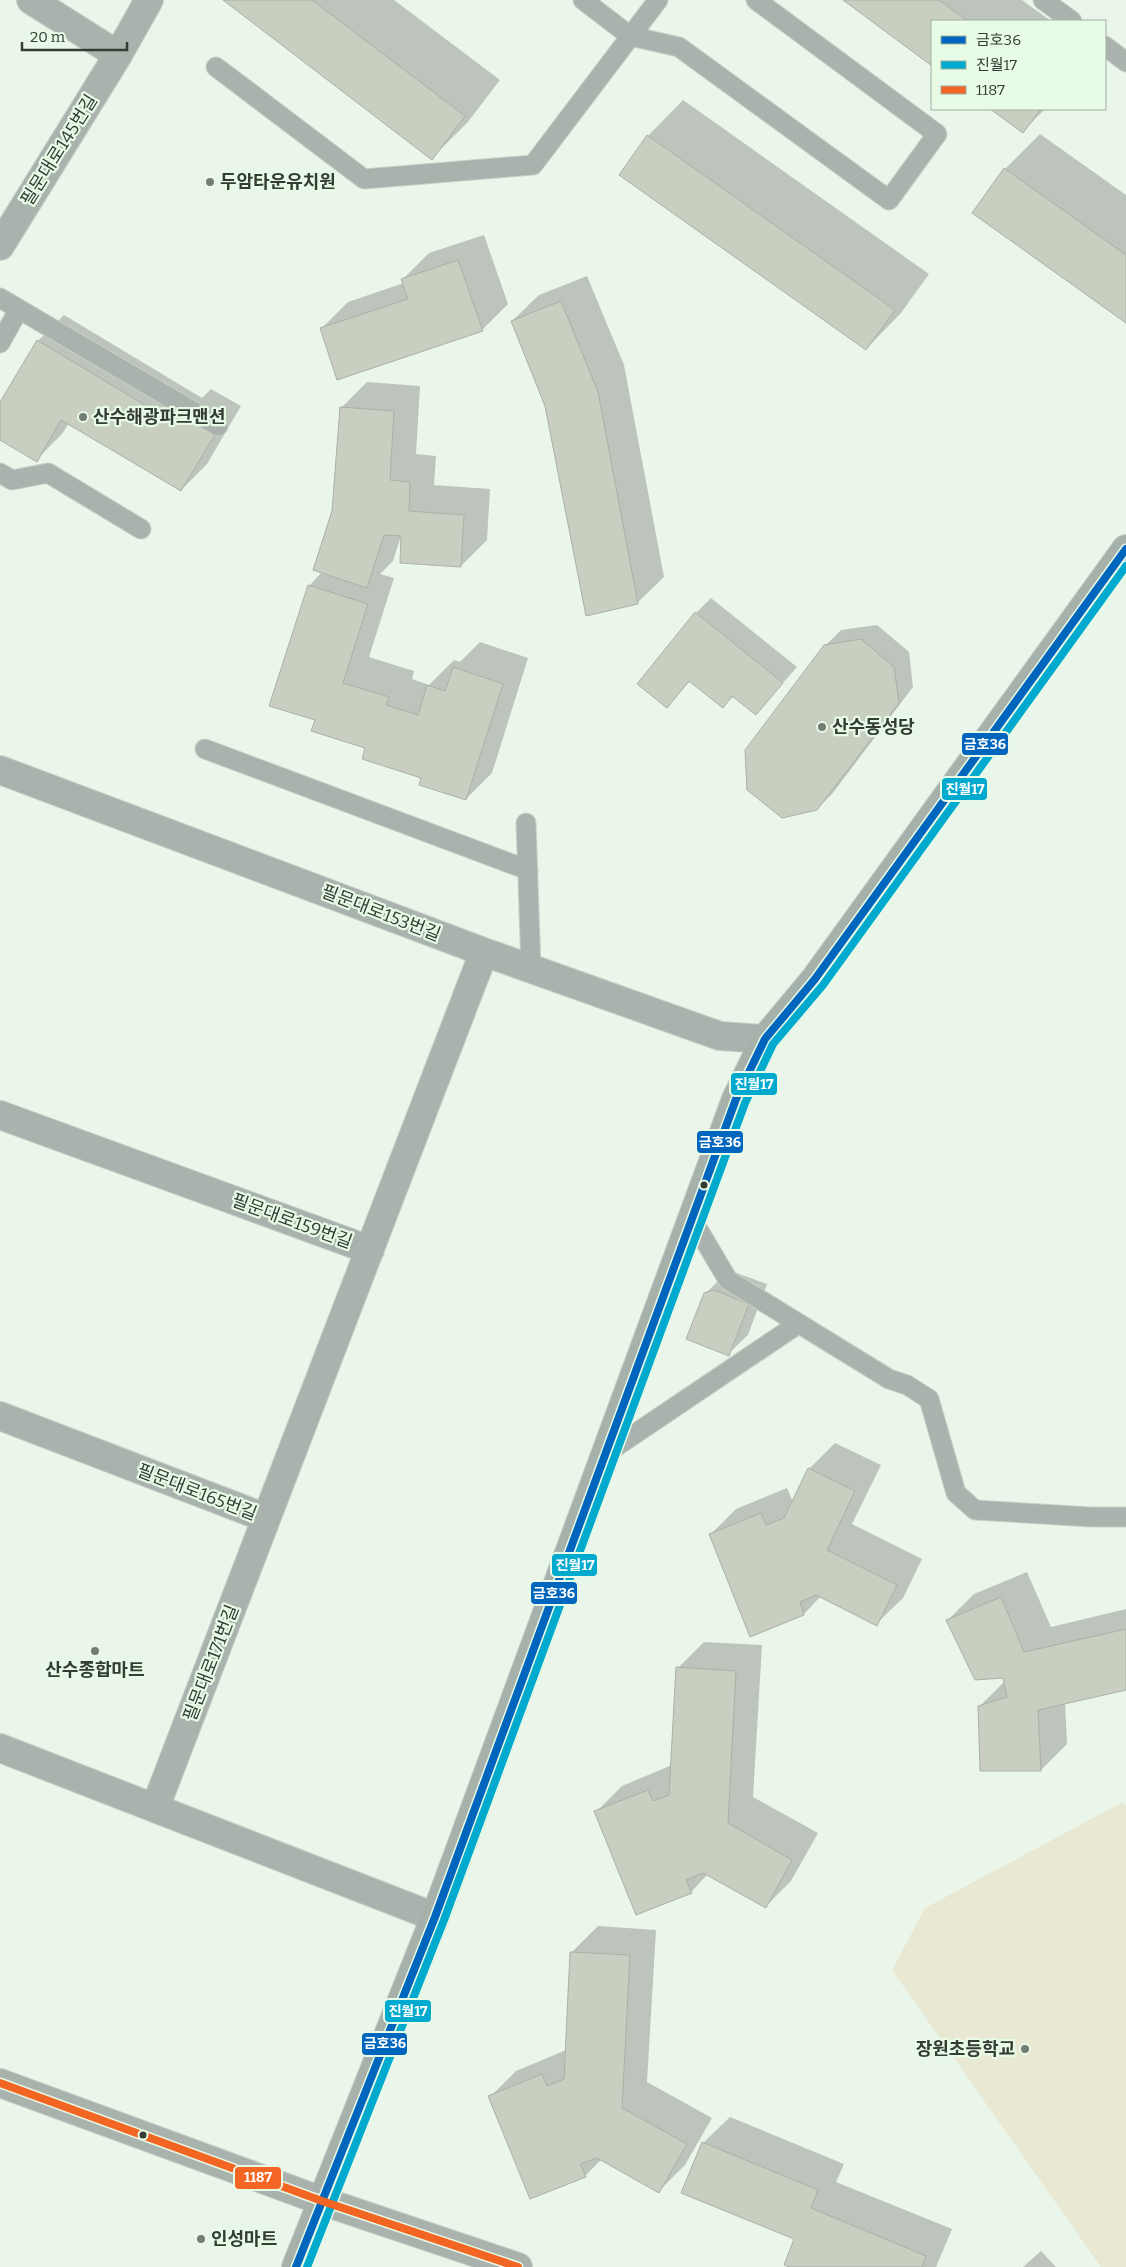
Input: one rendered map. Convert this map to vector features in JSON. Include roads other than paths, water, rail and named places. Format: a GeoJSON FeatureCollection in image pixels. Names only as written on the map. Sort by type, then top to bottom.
{"type":"FeatureCollection","features":[{"type":"Feature","properties":{"kind":"main road"},"geometry":{"type":"LineString","coordinates":[[296,2267],[435,1917],[736,1099],[766,1039],[820,972],[1126,549]]}},
{"type":"Feature","properties":{"kind":"street"},"geometry":{"type":"LineString","coordinates":[[31,0],[118,55]]}},
{"type":"Feature","properties":{"kind":"street","name":"필문대로145번길"},"geometry":{"type":"LineString","coordinates":[[0,246],[118,55],[149,0]]}},
{"type":"Feature","properties":{"kind":"street","name":"필문대로153번길"},"geometry":{"type":"LineString","coordinates":[[0,770],[484,952],[720,1036],[766,1039]]}},
{"type":"Feature","properties":{"kind":"street","name":"필문대로159번길"},"geometry":{"type":"LineString","coordinates":[[0,1115],[370,1250],[484,952]]}},
{"type":"Feature","properties":{"kind":"street","name":"필문대로165번길"},"geometry":{"type":"LineString","coordinates":[[0,1416],[266,1518],[370,1250]]}},
{"type":"Feature","properties":{"kind":"street","name":"필문대로171번길"},"geometry":{"type":"LineString","coordinates":[[155,1808],[266,1518]]}},
{"type":"Feature","properties":{"kind":"street"},"geometry":{"type":"LineString","coordinates":[[0,1748],[435,1917]]}},
{"type":"Feature","properties":{"kind":"street"},"geometry":{"type":"LineString","coordinates":[[0,2083],[322,2201],[511,2266]]}},
{"type":"Feature","properties":{"kind":"lane"},"geometry":{"type":"LineString","coordinates":[[582,0],[630,36],[679,47],[889,200],[938,134],[756,0]]}},
{"type":"Feature","properties":{"kind":"lane"},"geometry":{"type":"LineString","coordinates":[[216,67],[364,179],[533,165],[658,0]]}},
{"type":"Feature","properties":{"kind":"lane"},"geometry":{"type":"LineString","coordinates":[[1044,0],[1071,20]]}},
{"type":"Feature","properties":{"kind":"lane"},"geometry":{"type":"LineString","coordinates":[[1106,47],[1126,62]]}},
{"type":"Feature","properties":{"kind":"lane"},"geometry":{"type":"LineString","coordinates":[[0,298],[218,426]]}},
{"type":"Feature","properties":{"kind":"lane"},"geometry":{"type":"LineString","coordinates":[[0,344],[19,309]]}},
{"type":"Feature","properties":{"kind":"lane"},"geometry":{"type":"LineString","coordinates":[[0,473],[12,480],[48,473],[140,529]]}},
{"type":"Feature","properties":{"kind":"lane"},"geometry":{"type":"LineString","coordinates":[[205,749],[528,870]]}},
{"type":"Feature","properties":{"kind":"lane"},"geometry":{"type":"LineString","coordinates":[[526,823],[531,969]]}},
{"type":"Feature","properties":{"kind":"lane"},"geometry":{"type":"LineString","coordinates":[[692,1219],[728,1280],[889,1379],[907,1385],[929,1398],[956,1493],[975,1510],[1091,1517],[1126,1517]]}},
{"type":"Feature","properties":{"kind":"lane"},"geometry":{"type":"LineString","coordinates":[[605,1454],[798,1324]]}},
{"type":"Feature","properties":{"kind":"place","name":"두암타운유치원"},"geometry":{"type":"Point","coordinates":[210,182]}},
{"type":"Feature","properties":{"kind":"place","name":"산수해광파크맨션"},"geometry":{"type":"Point","coordinates":[83,417]}},
{"type":"Feature","properties":{"kind":"place","name":"산수동성당"},"geometry":{"type":"Point","coordinates":[822,727]}},
{"type":"Feature","properties":{"kind":"place","name":"산수종합마트"},"geometry":{"type":"Point","coordinates":[95,1651]}},
{"type":"Feature","properties":{"kind":"place","name":"장원초등학교"},"geometry":{"type":"Point","coordinates":[1025,2049]}},
{"type":"Feature","properties":{"kind":"place","name":"인성마트"},"geometry":{"type":"Point","coordinates":[201,2239]}}]}
